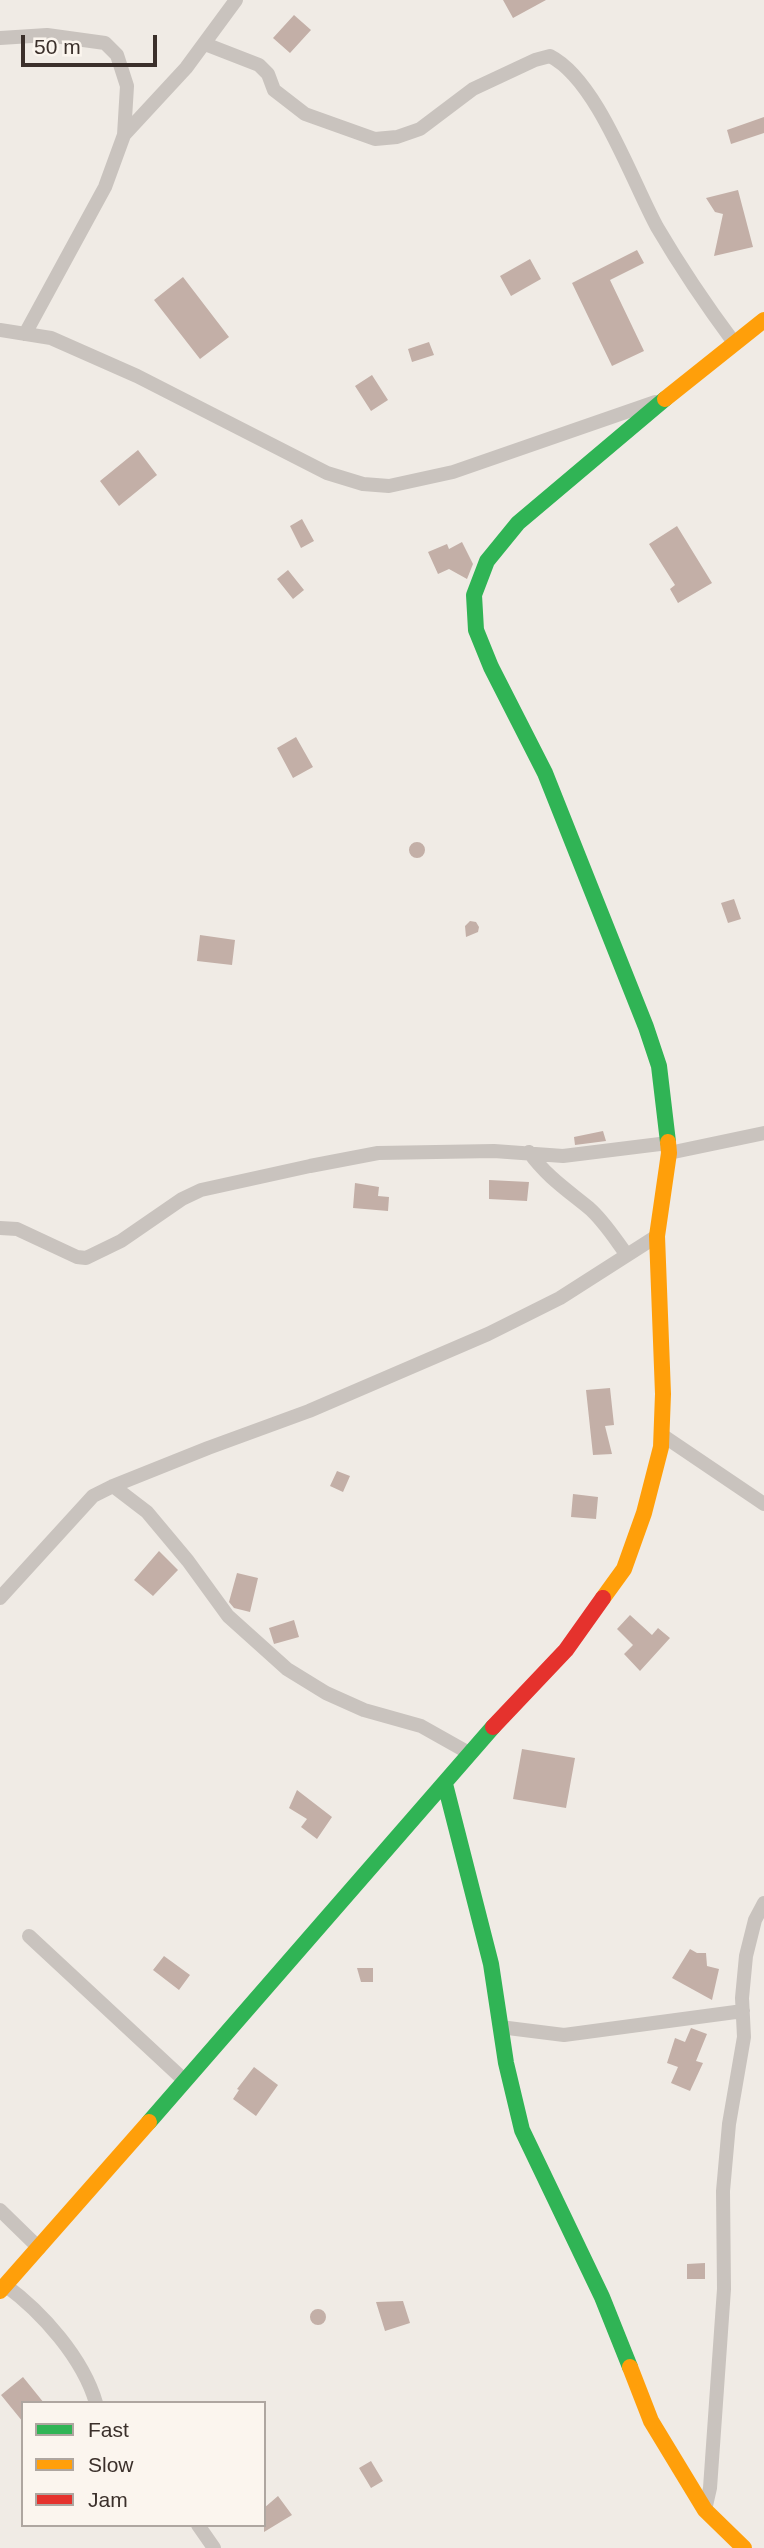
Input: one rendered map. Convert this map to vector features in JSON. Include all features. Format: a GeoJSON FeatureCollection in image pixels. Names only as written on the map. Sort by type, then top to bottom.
{"type":"FeatureCollection","features":[{"type":"Feature","properties":{"kind":"street"},"geometry":{"type":"LineString","coordinates":[[124,135],[186,68],[236,0]]}},
{"type":"Feature","properties":{"kind":"street"},"geometry":{"type":"LineString","coordinates":[[0,38],[47,34],[105,43],[117,55],[127,86],[124,135],[105,187],[25,334]]}},
{"type":"Feature","properties":{"kind":"street"},"geometry":{"type":"LineString","coordinates":[[205,44],[260,65],[268,74],[274,90],[305,114],[375,139],[397,137],[421,129],[473,89],[535,60],[550,56],[563,63],[584,86],[690,283],[735,344]]}},
{"type":"Feature","properties":{"kind":"street"},"geometry":{"type":"LineString","coordinates":[[95,2401],[92,2388],[55,2331],[26,2301],[3,2288],[445,1784],[469,1753],[566,1650],[624,1569],[644,1513],[662,1435],[657,1236],[669,1148],[659,1066],[545,773],[491,667],[476,630],[474,595],[487,561],[518,523],[666,398],[764,320]]}},
{"type":"Feature","properties":{"kind":"street"},"geometry":{"type":"LineString","coordinates":[[0,330],[51,338],[137,376],[327,473],[363,484],[389,486],[453,472],[666,398]]}},
{"type":"Feature","properties":{"kind":"street"},"geometry":{"type":"LineString","coordinates":[[0,1228],[17,1229],[77,1257],[86,1258],[121,1241],[201,1189],[378,1153],[529,1152],[564,1156],[669,1148],[764,1133]]}},
{"type":"Feature","properties":{"kind":"street"},"geometry":{"type":"LineString","coordinates":[[529,1152],[552,1180],[602,1221],[627,1255]]}},
{"type":"Feature","properties":{"kind":"street"},"geometry":{"type":"LineString","coordinates":[[0,1598],[93,1496],[309,1411],[488,1334],[560,1298],[657,1236]]}},
{"type":"Feature","properties":{"kind":"street"},"geometry":{"type":"LineString","coordinates":[[662,1435],[764,1504]]}},
{"type":"Feature","properties":{"kind":"street"},"geometry":{"type":"LineString","coordinates":[[113,1486],[147,1512],[188,1561],[228,1616],[287,1669],[326,1693],[364,1710],[421,1726],[469,1753]]}},
{"type":"Feature","properties":{"kind":"street"},"geometry":{"type":"LineString","coordinates":[[445,1784],[491,1964],[506,2063],[522,2130],[602,2297],[650,2421],[705,2510],[744,2548]]}},
{"type":"Feature","properties":{"kind":"street"},"geometry":{"type":"LineString","coordinates":[[705,2510],[710,2488],[724,2289],[723,2191],[729,2124],[744,2037],[746,1956],[755,1920],[764,1903]]}},
{"type":"Feature","properties":{"kind":"street"},"geometry":{"type":"LineString","coordinates":[[29,1936],[184,2080]]}},
{"type":"Feature","properties":{"kind":"street"},"geometry":{"type":"LineString","coordinates":[[500,2027],[564,2035],[610,2031],[674,2019],[743,2011]]}},
{"type":"Feature","properties":{"kind":"street"},"geometry":{"type":"LineString","coordinates":[[0,2210],[39,2248]]}},
{"type":"Feature","properties":{"kind":"street"},"geometry":{"type":"LineString","coordinates":[[199,2527],[214,2548]]}},
{"type":"Feature","properties":{"kind":"building"},"geometry":{"type":"Polygon","coordinates":[[[503,0],[546,0],[513,18],[503,0]]]}},
{"type":"Feature","properties":{"kind":"building"},"geometry":{"type":"Polygon","coordinates":[[[294,15],[311,30],[290,53],[273,38],[294,15]]]}},
{"type":"Feature","properties":{"kind":"building"},"geometry":{"type":"Polygon","coordinates":[[[764,117],[764,133],[731,144],[727,130],[764,117]]]}},
{"type":"Feature","properties":{"kind":"building"},"geometry":{"type":"Polygon","coordinates":[[[738,190],[753,247],[714,256],[723,214],[715,212],[706,198],[738,190]]]}},
{"type":"Feature","properties":{"kind":"building"},"geometry":{"type":"Polygon","coordinates":[[[637,250],[644,263],[610,280],[644,351],[612,366],[572,283],[637,250]]]}},
{"type":"Feature","properties":{"kind":"building"},"geometry":{"type":"Polygon","coordinates":[[[530,259],[541,279],[511,296],[500,276],[530,259]]]}},
{"type":"Feature","properties":{"kind":"building"},"geometry":{"type":"Polygon","coordinates":[[[183,277],[229,337],[200,359],[154,300],[183,277]]]}},
{"type":"Feature","properties":{"kind":"building"},"geometry":{"type":"Polygon","coordinates":[[[429,342],[434,355],[412,362],[408,349],[429,342]]]}},
{"type":"Feature","properties":{"kind":"building"},"geometry":{"type":"Polygon","coordinates":[[[372,375],[388,400],[371,411],[355,386],[372,375]]]}},
{"type":"Feature","properties":{"kind":"building"},"geometry":{"type":"Polygon","coordinates":[[[138,450],[157,475],[119,506],[100,481],[138,450]]]}},
{"type":"Feature","properties":{"kind":"building"},"geometry":{"type":"Polygon","coordinates":[[[302,519],[314,541],[301,548],[290,526],[302,519]]]}},
{"type":"Feature","properties":{"kind":"building"},"geometry":{"type":"Polygon","coordinates":[[[677,526],[712,583],[678,603],[670,589],[675,585],[649,544],[677,526]]]}},
{"type":"Feature","properties":{"kind":"building"},"geometry":{"type":"Polygon","coordinates":[[[462,542],[473,564],[467,579],[449,569],[438,574],[428,552],[447,544],[449,549],[462,542]]]}},
{"type":"Feature","properties":{"kind":"building"},"geometry":{"type":"Polygon","coordinates":[[[288,570],[304,590],[293,599],[277,579],[288,570]]]}},
{"type":"Feature","properties":{"kind":"building"},"geometry":{"type":"Polygon","coordinates":[[[296,737],[313,767],[293,778],[277,748],[296,737]]]}},
{"type":"Feature","properties":{"kind":"building"},"geometry":{"type":"Polygon","coordinates":[[[417,842],[423,844],[423,856],[417,858],[411,856],[409,850],[411,844],[417,842]]]}},
{"type":"Feature","properties":{"kind":"building"},"geometry":{"type":"Polygon","coordinates":[[[734,899],[741,919],[728,923],[721,903],[734,899]]]}},
{"type":"Feature","properties":{"kind":"building"},"geometry":{"type":"Polygon","coordinates":[[[470,921],[476,922],[478,932],[466,937],[465,926],[470,921]]]}},
{"type":"Feature","properties":{"kind":"building"},"geometry":{"type":"Polygon","coordinates":[[[200,935],[235,940],[232,965],[197,961],[200,935]]]}},
{"type":"Feature","properties":{"kind":"building"},"geometry":{"type":"Polygon","coordinates":[[[603,1131],[606,1141],[575,1145],[574,1137],[603,1131]]]}},
{"type":"Feature","properties":{"kind":"building"},"geometry":{"type":"Polygon","coordinates":[[[489,1180],[529,1182],[527,1201],[489,1199],[489,1180]]]}},
{"type":"Feature","properties":{"kind":"building"},"geometry":{"type":"Polygon","coordinates":[[[355,1183],[379,1187],[378,1196],[389,1197],[388,1211],[353,1208],[355,1183]]]}},
{"type":"Feature","properties":{"kind":"building"},"geometry":{"type":"Polygon","coordinates":[[[610,1388],[614,1425],[605,1426],[612,1454],[593,1455],[586,1390],[610,1388]]]}},
{"type":"Feature","properties":{"kind":"building"},"geometry":{"type":"Polygon","coordinates":[[[337,1471],[350,1476],[343,1492],[330,1486],[337,1471]]]}},
{"type":"Feature","properties":{"kind":"building"},"geometry":{"type":"Polygon","coordinates":[[[573,1494],[598,1497],[596,1519],[571,1517],[573,1494]]]}},
{"type":"Feature","properties":{"kind":"building"},"geometry":{"type":"Polygon","coordinates":[[[159,1551],[178,1570],[153,1596],[134,1580],[159,1551]]]}},
{"type":"Feature","properties":{"kind":"building"},"geometry":{"type":"Polygon","coordinates":[[[237,1573],[258,1578],[250,1612],[234,1608],[229,1602],[237,1573]]]}},
{"type":"Feature","properties":{"kind":"building"},"geometry":{"type":"Polygon","coordinates":[[[630,1615],[652,1635],[658,1628],[670,1638],[640,1671],[624,1654],[633,1645],[617,1629],[630,1615]]]}},
{"type":"Feature","properties":{"kind":"building"},"geometry":{"type":"Polygon","coordinates":[[[294,1620],[299,1637],[274,1644],[269,1628],[294,1620]]]}},
{"type":"Feature","properties":{"kind":"building"},"geometry":{"type":"Polygon","coordinates":[[[522,1749],[575,1758],[566,1808],[513,1799],[522,1749]]]}},
{"type":"Feature","properties":{"kind":"building"},"geometry":{"type":"Polygon","coordinates":[[[297,1790],[332,1817],[317,1839],[301,1827],[307,1819],[289,1808],[297,1790]]]}},
{"type":"Feature","properties":{"kind":"building"},"geometry":{"type":"Polygon","coordinates":[[[690,1949],[697,1953],[706,1953],[707,1966],[719,1969],[712,2000],[672,1978],[690,1949]]]}},
{"type":"Feature","properties":{"kind":"building"},"geometry":{"type":"Polygon","coordinates":[[[164,1956],[190,1975],[179,1990],[153,1970],[164,1956]]]}},
{"type":"Feature","properties":{"kind":"building"},"geometry":{"type":"Polygon","coordinates":[[[357,1968],[373,1968],[373,1982],[361,1982],[357,1968]]]}},
{"type":"Feature","properties":{"kind":"building"},"geometry":{"type":"Polygon","coordinates":[[[691,2028],[707,2034],[696,2061],[703,2063],[690,2091],[671,2083],[678,2067],[667,2063],[675,2038],[685,2042],[691,2028]]]}},
{"type":"Feature","properties":{"kind":"building"},"geometry":{"type":"Polygon","coordinates":[[[254,2067],[278,2085],[256,2116],[233,2099],[239,2090],[237,2089],[254,2067]]]}},
{"type":"Feature","properties":{"kind":"building"},"geometry":{"type":"Polygon","coordinates":[[[705,2263],[705,2279],[687,2279],[687,2264],[705,2263]]]}},
{"type":"Feature","properties":{"kind":"building"},"geometry":{"type":"Polygon","coordinates":[[[403,2301],[410,2323],[385,2331],[376,2302],[403,2301]]]}},
{"type":"Feature","properties":{"kind":"building"},"geometry":{"type":"Polygon","coordinates":[[[315,2309],[321,2309],[326,2317],[324,2323],[315,2325],[310,2320],[310,2314],[315,2309]]]}},
{"type":"Feature","properties":{"kind":"building"},"geometry":{"type":"Polygon","coordinates":[[[23,2377],[42,2401],[21,2401],[21,2420],[1,2395],[23,2377]]]}},
{"type":"Feature","properties":{"kind":"building"},"geometry":{"type":"Polygon","coordinates":[[[371,2461],[383,2481],[371,2488],[359,2468],[371,2461]]]}},
{"type":"Feature","properties":{"kind":"building"},"geometry":{"type":"Polygon","coordinates":[[[278,2496],[292,2515],[264,2532],[266,2506],[278,2496]]]}},
{"type":"Feature","properties":{"kind":"traffic: fast"},"geometry":{"type":"LineString","coordinates":[[665,399],[518,523],[487,561],[474,595],[476,630],[491,667],[545,773],[646,1027],[659,1066],[668,1142]]}},
{"type":"Feature","properties":{"kind":"traffic: fast"},"geometry":{"type":"LineString","coordinates":[[149,2122],[493,1727]]}},
{"type":"Feature","properties":{"kind":"traffic: fast"},"geometry":{"type":"LineString","coordinates":[[445,1784],[491,1964],[506,2063],[522,2130],[602,2297],[630,2367]]}},
{"type":"Feature","properties":{"kind":"traffic: slow"},"geometry":{"type":"LineString","coordinates":[[665,399],[764,320]]}},
{"type":"Feature","properties":{"kind":"traffic: slow"},"geometry":{"type":"LineString","coordinates":[[603,1598],[624,1569],[644,1513],[661,1447],[663,1394],[657,1236],[669,1153],[668,1142]]}},
{"type":"Feature","properties":{"kind":"traffic: slow"},"geometry":{"type":"LineString","coordinates":[[0,2291],[149,2122]]}},
{"type":"Feature","properties":{"kind":"traffic: slow"},"geometry":{"type":"LineString","coordinates":[[630,2367],[651,2421],[705,2510],[744,2548]]}},
{"type":"Feature","properties":{"kind":"traffic: jam"},"geometry":{"type":"LineString","coordinates":[[493,1727],[566,1650],[603,1598]]}}]}
